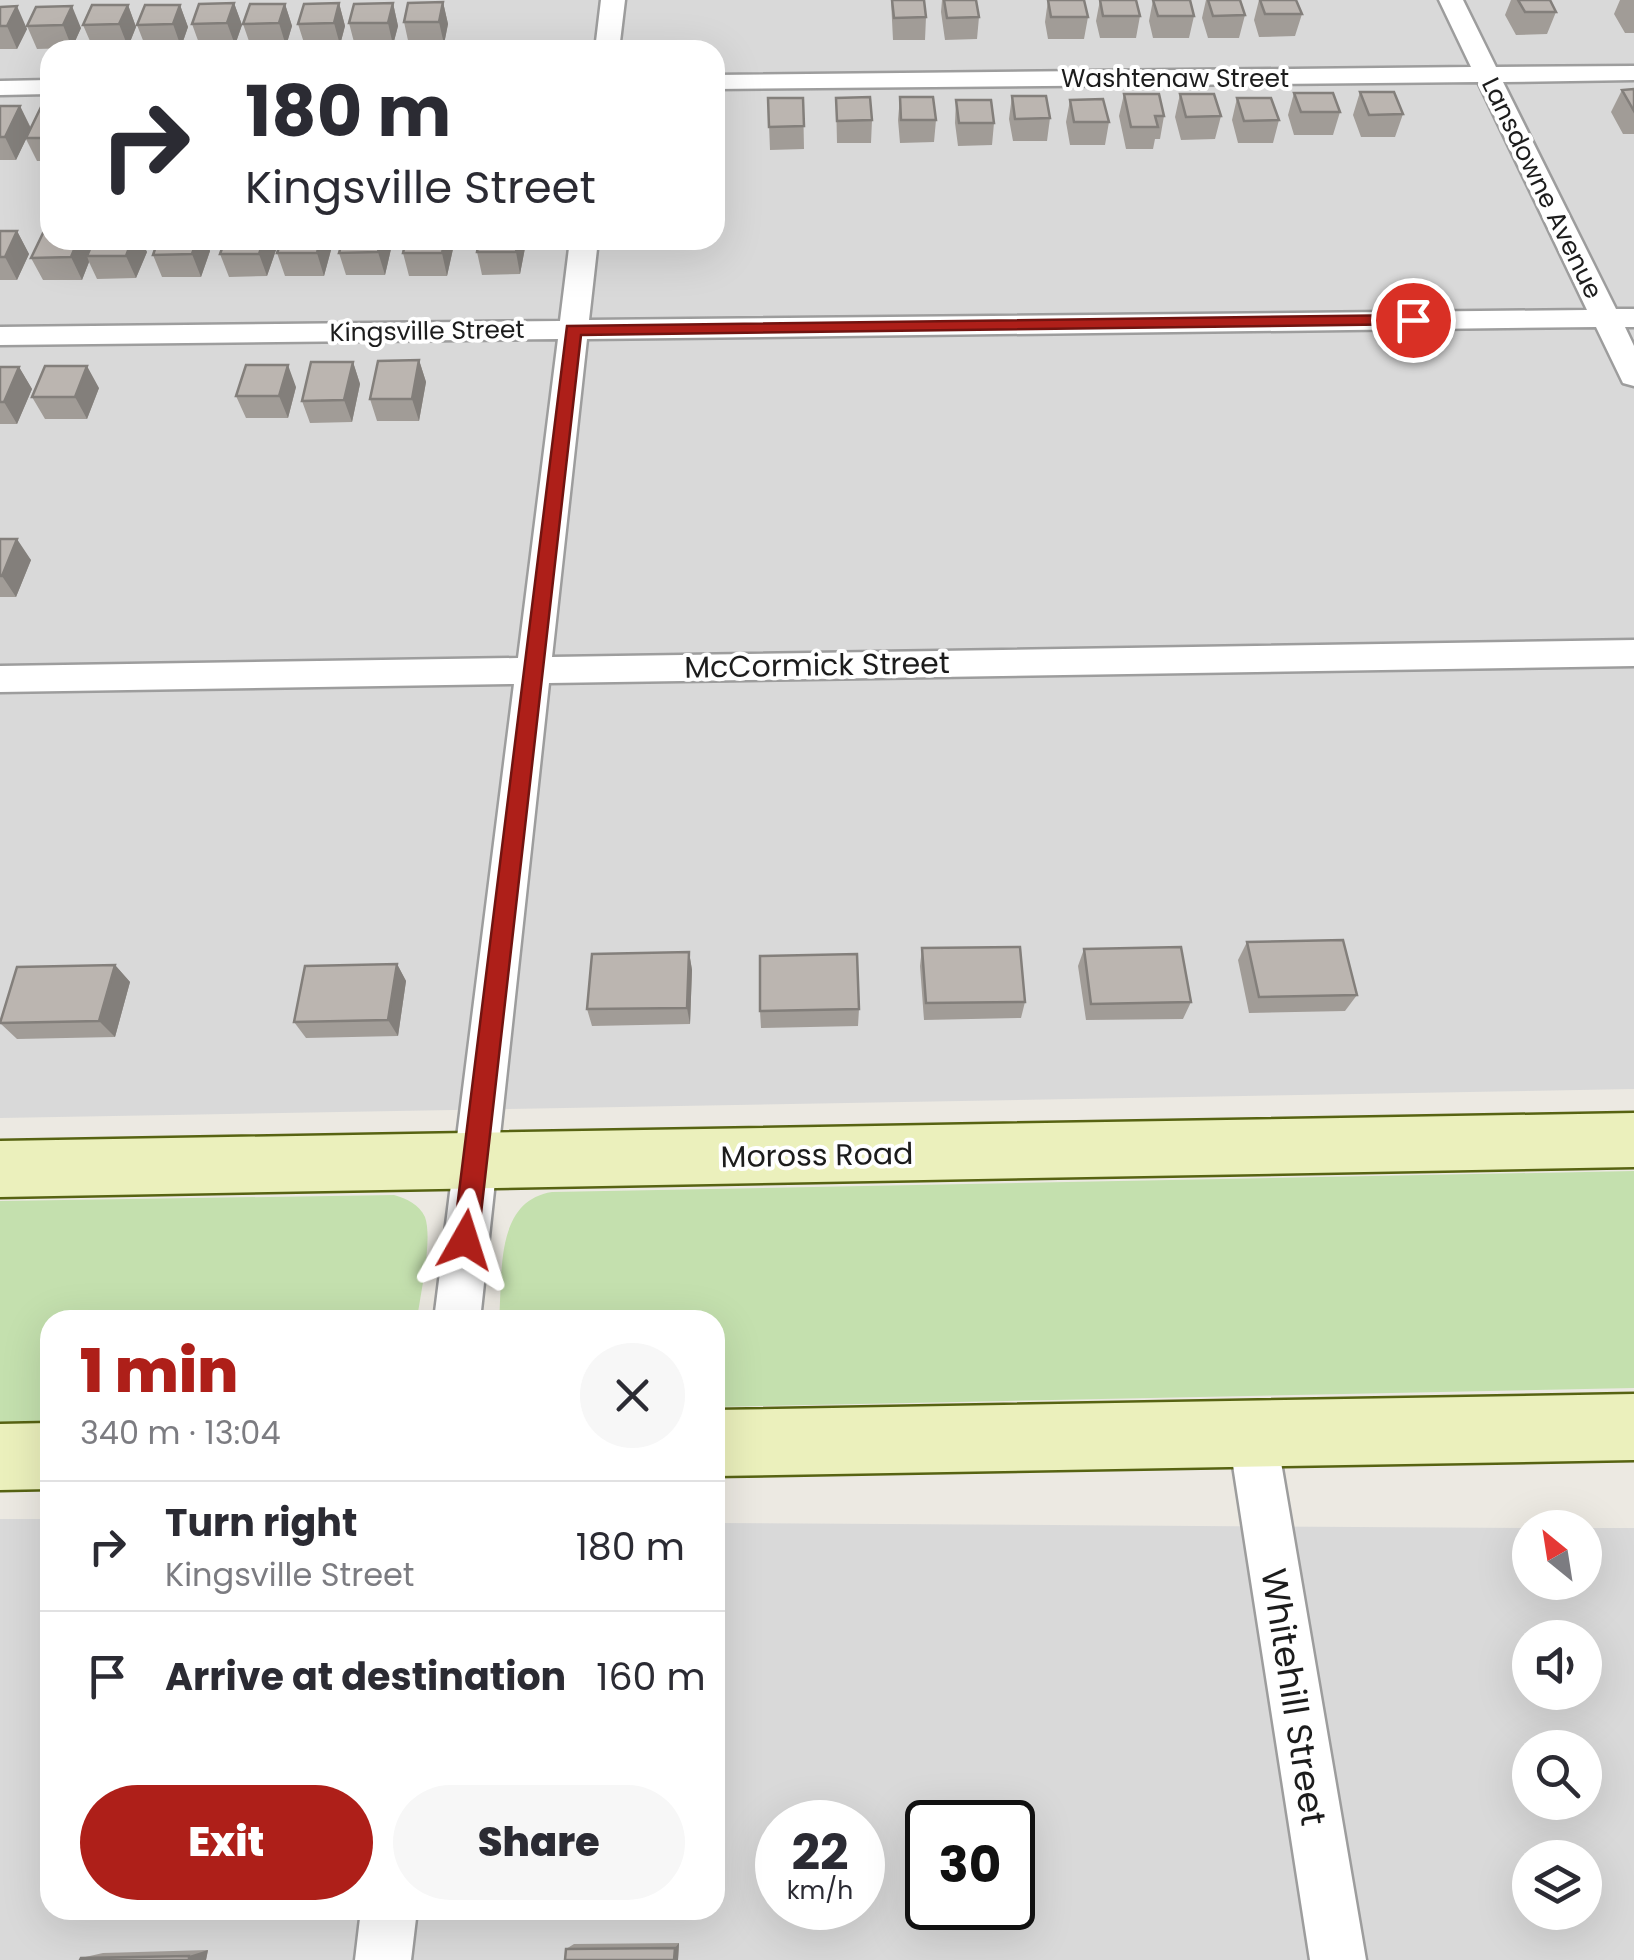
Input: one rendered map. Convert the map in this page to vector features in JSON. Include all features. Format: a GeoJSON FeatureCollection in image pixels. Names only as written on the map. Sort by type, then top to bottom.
{"type":"FeatureCollection","features":[{"type":"Feature","properties":{"kind":"main road","name":"Moross Road"},"geometry":{"type":"LineString","coordinates":[[0,1169],[1634,1140]]}},
{"type":"Feature","properties":{"kind":"main road"},"geometry":{"type":"LineString","coordinates":[[725,1443],[1634,1427]]}},
{"type":"Feature","properties":{"kind":"main road"},"geometry":{"type":"LineString","coordinates":[[0,1457],[40,1456]]}},
{"type":"Feature","properties":{"kind":"street"},"geometry":{"type":"LineString","coordinates":[[609,40],[613,0]]}},
{"type":"Feature","properties":{"kind":"street","name":"Lansdowne Avenue"},"geometry":{"type":"LineString","coordinates":[[1450,0],[1487,76],[1620,318],[1634,376]]}},
{"type":"Feature","properties":{"kind":"street","name":"Washtenaw Street"},"geometry":{"type":"LineString","coordinates":[[725,82],[1634,74]]}},
{"type":"Feature","properties":{"kind":"street"},"geometry":{"type":"LineString","coordinates":[[0,88],[40,88]]}},
{"type":"Feature","properties":{"kind":"street"},"geometry":{"type":"LineString","coordinates":[[458,1310],[583,250]]}},
{"type":"Feature","properties":{"kind":"street","name":"Kingsville Street"},"geometry":{"type":"LineString","coordinates":[[0,336],[1620,318]]}},
{"type":"Feature","properties":{"kind":"street","name":"McCormick Street"},"geometry":{"type":"LineString","coordinates":[[0,679],[1634,654]]}},
{"type":"Feature","properties":{"kind":"street","name":"Whitehill Street"},"geometry":{"type":"LineString","coordinates":[[1252,1434],[1338,1960]]}},
{"type":"Feature","properties":{"kind":"street"},"geometry":{"type":"LineString","coordinates":[[383,1960],[387,1920]]}},
{"type":"Feature","properties":{"kind":"shaded area"},"geometry":{"type":"Polygon","coordinates":[[[0,0],[1634,0],[1634,1089],[0,1118],[0,0]]]}},
{"type":"Feature","properties":{"kind":"shaded area"},"geometry":{"type":"Polygon","coordinates":[[[0,1519],[40,1519],[40,1920],[725,1920],[725,1523],[1512,1528],[1512,1600],[1602,1600],[1602,1528],[1634,1528],[1634,1960],[0,1960],[0,1519]]]}},
{"type":"Feature","properties":{"kind":"green space"},"geometry":{"type":"Polygon","coordinates":[[[1634,1171],[1634,1388],[725,1407],[725,1310],[500,1310],[502,1262],[511,1225],[520,1209],[533,1198],[552,1192],[1634,1171]]]}},
{"type":"Feature","properties":{"kind":"green space"},"geometry":{"type":"Polygon","coordinates":[[[394,1195],[408,1200],[425,1217],[427,1253],[418,1310],[40,1310],[40,1421],[0,1422],[0,1201],[394,1195]]]}},
{"type":"Feature","properties":{"kind":"building"},"geometry":{"type":"Polygon","coordinates":[[[892,0],[924,0],[926,17],[894,18],[892,0]]]}},
{"type":"Feature","properties":{"kind":"building"},"geometry":{"type":"Polygon","coordinates":[[[944,0],[976,0],[979,17],[947,18],[944,0]]]}},
{"type":"Feature","properties":{"kind":"building"},"geometry":{"type":"Polygon","coordinates":[[[1048,0],[1084,0],[1088,17],[1051,17],[1048,0]]]}},
{"type":"Feature","properties":{"kind":"building"},"geometry":{"type":"Polygon","coordinates":[[[1100,0],[1136,0],[1140,16],[1103,16],[1100,0]]]}},
{"type":"Feature","properties":{"kind":"building"},"geometry":{"type":"Polygon","coordinates":[[[1153,0],[1190,0],[1194,16],[1158,16],[1153,0]]]}},
{"type":"Feature","properties":{"kind":"building"},"geometry":{"type":"Polygon","coordinates":[[[1208,0],[1240,0],[1245,15],[1213,16],[1208,0]]]}},
{"type":"Feature","properties":{"kind":"building"},"geometry":{"type":"Polygon","coordinates":[[[1260,0],[1296,0],[1302,14],[1265,14],[1260,0]]]}},
{"type":"Feature","properties":{"kind":"building"},"geometry":{"type":"Polygon","coordinates":[[[1518,0],[1550,0],[1556,12],[1525,12],[1518,0]]]}},
{"type":"Feature","properties":{"kind":"building"},"geometry":{"type":"Polygon","coordinates":[[[443,2],[439,22],[404,22],[408,3],[443,2]]]}},
{"type":"Feature","properties":{"kind":"building"},"geometry":{"type":"Polygon","coordinates":[[[234,3],[227,23],[192,24],[199,4],[234,3]]]}},
{"type":"Feature","properties":{"kind":"building"},"geometry":{"type":"Polygon","coordinates":[[[339,3],[334,23],[298,24],[304,4],[339,3]]]}},
{"type":"Feature","properties":{"kind":"building"},"geometry":{"type":"Polygon","coordinates":[[[393,3],[388,23],[349,23],[354,4],[393,3]]]}},
{"type":"Feature","properties":{"kind":"building"},"geometry":{"type":"Polygon","coordinates":[[[250,4],[285,4],[279,23],[243,24],[250,4]]]}},
{"type":"Feature","properties":{"kind":"building"},"geometry":{"type":"Polygon","coordinates":[[[92,5],[128,5],[119,24],[83,25],[92,5]]]}},
{"type":"Feature","properties":{"kind":"building"},"geometry":{"type":"Polygon","coordinates":[[[145,5],[180,5],[173,24],[137,25],[145,5]]]}},
{"type":"Feature","properties":{"kind":"building"},"geometry":{"type":"Polygon","coordinates":[[[17,6],[7,26],[0,26],[0,7],[17,6]]]}},
{"type":"Feature","properties":{"kind":"building"},"geometry":{"type":"Polygon","coordinates":[[[72,6],[63,25],[27,26],[36,7],[72,6]]]}},
{"type":"Feature","properties":{"kind":"building"},"geometry":{"type":"Polygon","coordinates":[[[1634,89],[1634,111],[1622,90],[1634,89]]]}},
{"type":"Feature","properties":{"kind":"building"},"geometry":{"type":"Polygon","coordinates":[[[1360,92],[1394,92],[1403,114],[1369,115],[1360,92]]]}},
{"type":"Feature","properties":{"kind":"building"},"geometry":{"type":"Polygon","coordinates":[[[1294,93],[1333,93],[1340,112],[1301,112],[1294,93]]]}},
{"type":"Feature","properties":{"kind":"building"},"geometry":{"type":"Polygon","coordinates":[[[1124,94],[1159,94],[1164,116],[1155,116],[1158,127],[1131,127],[1124,94]]]}},
{"type":"Feature","properties":{"kind":"building"},"geometry":{"type":"Polygon","coordinates":[[[1180,94],[1214,94],[1221,116],[1186,117],[1180,94]]]}},
{"type":"Feature","properties":{"kind":"building"},"geometry":{"type":"Polygon","coordinates":[[[1012,96],[1046,96],[1050,118],[1015,119],[1012,96]]]}},
{"type":"Feature","properties":{"kind":"building"},"geometry":{"type":"Polygon","coordinates":[[[870,97],[872,120],[837,121],[836,98],[870,97]]]}},
{"type":"Feature","properties":{"kind":"building"},"geometry":{"type":"Polygon","coordinates":[[[900,97],[933,97],[936,120],[901,120],[900,97]]]}},
{"type":"Feature","properties":{"kind":"building"},"geometry":{"type":"Polygon","coordinates":[[[768,98],[803,98],[804,126],[769,127],[768,98]]]}},
{"type":"Feature","properties":{"kind":"building"},"geometry":{"type":"Polygon","coordinates":[[[1237,98],[1271,98],[1279,120],[1244,121],[1237,98]]]}},
{"type":"Feature","properties":{"kind":"building"},"geometry":{"type":"Polygon","coordinates":[[[1103,99],[1109,122],[1074,122],[1070,100],[1103,99]]]}},
{"type":"Feature","properties":{"kind":"building"},"geometry":{"type":"Polygon","coordinates":[[[956,100],[991,100],[994,123],[959,123],[956,100]]]}},
{"type":"Feature","properties":{"kind":"building"},"geometry":{"type":"Polygon","coordinates":[[[0,106],[20,106],[5,137],[0,137],[0,106]]]}},
{"type":"Feature","properties":{"kind":"building"},"geometry":{"type":"Polygon","coordinates":[[[40,109],[40,138],[26,138],[40,109]]]}},
{"type":"Feature","properties":{"kind":"building"},"geometry":{"type":"Polygon","coordinates":[[[0,231],[17,231],[5,257],[0,257],[0,231]]]}},
{"type":"Feature","properties":{"kind":"building"},"geometry":{"type":"Polygon","coordinates":[[[40,239],[40,250],[74,250],[71,257],[31,258],[40,239]]]}},
{"type":"Feature","properties":{"kind":"building"},"geometry":{"type":"Polygon","coordinates":[[[90,250],[128,250],[126,256],[87,256],[90,250]]]}},
{"type":"Feature","properties":{"kind":"building"},"geometry":{"type":"Polygon","coordinates":[[[155,250],[193,250],[192,254],[153,255],[155,250]]]}},
{"type":"Feature","properties":{"kind":"building"},"geometry":{"type":"Polygon","coordinates":[[[221,250],[260,250],[259,254],[220,254],[221,250]]]}},
{"type":"Feature","properties":{"kind":"building"},"geometry":{"type":"Polygon","coordinates":[[[278,250],[318,250],[317,253],[277,253],[278,250]]]}},
{"type":"Feature","properties":{"kind":"building"},"geometry":{"type":"Polygon","coordinates":[[[340,250],[378,250],[378,252],[339,253],[340,250]]]}},
{"type":"Feature","properties":{"kind":"building"},"geometry":{"type":"Polygon","coordinates":[[[404,250],[443,250],[442,253],[403,253],[404,250]]]}},
{"type":"Feature","properties":{"kind":"building"},"geometry":{"type":"Polygon","coordinates":[[[477,250],[516,250],[516,252],[477,250]]]}},
{"type":"Feature","properties":{"kind":"building"},"geometry":{"type":"Polygon","coordinates":[[[419,360],[412,399],[370,399],[378,361],[419,360]]]}},
{"type":"Feature","properties":{"kind":"building"},"geometry":{"type":"Polygon","coordinates":[[[311,362],[353,362],[344,400],[302,401],[311,362]]]}},
{"type":"Feature","properties":{"kind":"building"},"geometry":{"type":"Polygon","coordinates":[[[246,365],[288,365],[279,396],[236,396],[246,365]]]}},
{"type":"Feature","properties":{"kind":"building"},"geometry":{"type":"Polygon","coordinates":[[[45,366],[87,366],[75,397],[32,397],[45,366]]]}},
{"type":"Feature","properties":{"kind":"building"},"geometry":{"type":"Polygon","coordinates":[[[0,367],[19,367],[4,402],[0,402],[0,367]]]}},
{"type":"Feature","properties":{"kind":"building"},"geometry":{"type":"Polygon","coordinates":[[[0,539],[17,539],[2,576],[0,576],[0,539]]]}},
{"type":"Feature","properties":{"kind":"building"},"geometry":{"type":"Polygon","coordinates":[[[1343,940],[1357,995],[1259,997],[1247,942],[1343,940]]]}},
{"type":"Feature","properties":{"kind":"building"},"geometry":{"type":"Polygon","coordinates":[[[1020,947],[1025,1002],[926,1003],[922,948],[1020,947]]]}},
{"type":"Feature","properties":{"kind":"building"},"geometry":{"type":"Polygon","coordinates":[[[1181,947],[1191,1002],[1091,1004],[1084,949],[1181,947]]]}},
{"type":"Feature","properties":{"kind":"building"},"geometry":{"type":"Polygon","coordinates":[[[689,952],[687,1008],[587,1009],[592,954],[689,952]]]}},
{"type":"Feature","properties":{"kind":"building"},"geometry":{"type":"Polygon","coordinates":[[[857,954],[859,1009],[760,1011],[760,956],[857,954]]]}},
{"type":"Feature","properties":{"kind":"building"},"geometry":{"type":"Polygon","coordinates":[[[397,964],[388,1020],[294,1022],[305,966],[397,964]]]}},
{"type":"Feature","properties":{"kind":"building"},"geometry":{"type":"Polygon","coordinates":[[[115,965],[99,1021],[0,1023],[17,967],[115,965]]]}},
{"type":"Feature","properties":{"kind":"building"},"geometry":{"type":"Polygon","coordinates":[[[675,1948],[674,1960],[565,1960],[566,1949],[675,1948]]]}},
{"type":"Feature","properties":{"kind":"building"},"geometry":{"type":"Polygon","coordinates":[[[189,1956],[189,1960],[80,1960],[81,1958],[189,1956]]]}},
{"type":"Feature","properties":{"kind":"route"},"geometry":{"type":"LineString","coordinates":[[465,1240],[573,330],[1413,320]]}}]}
